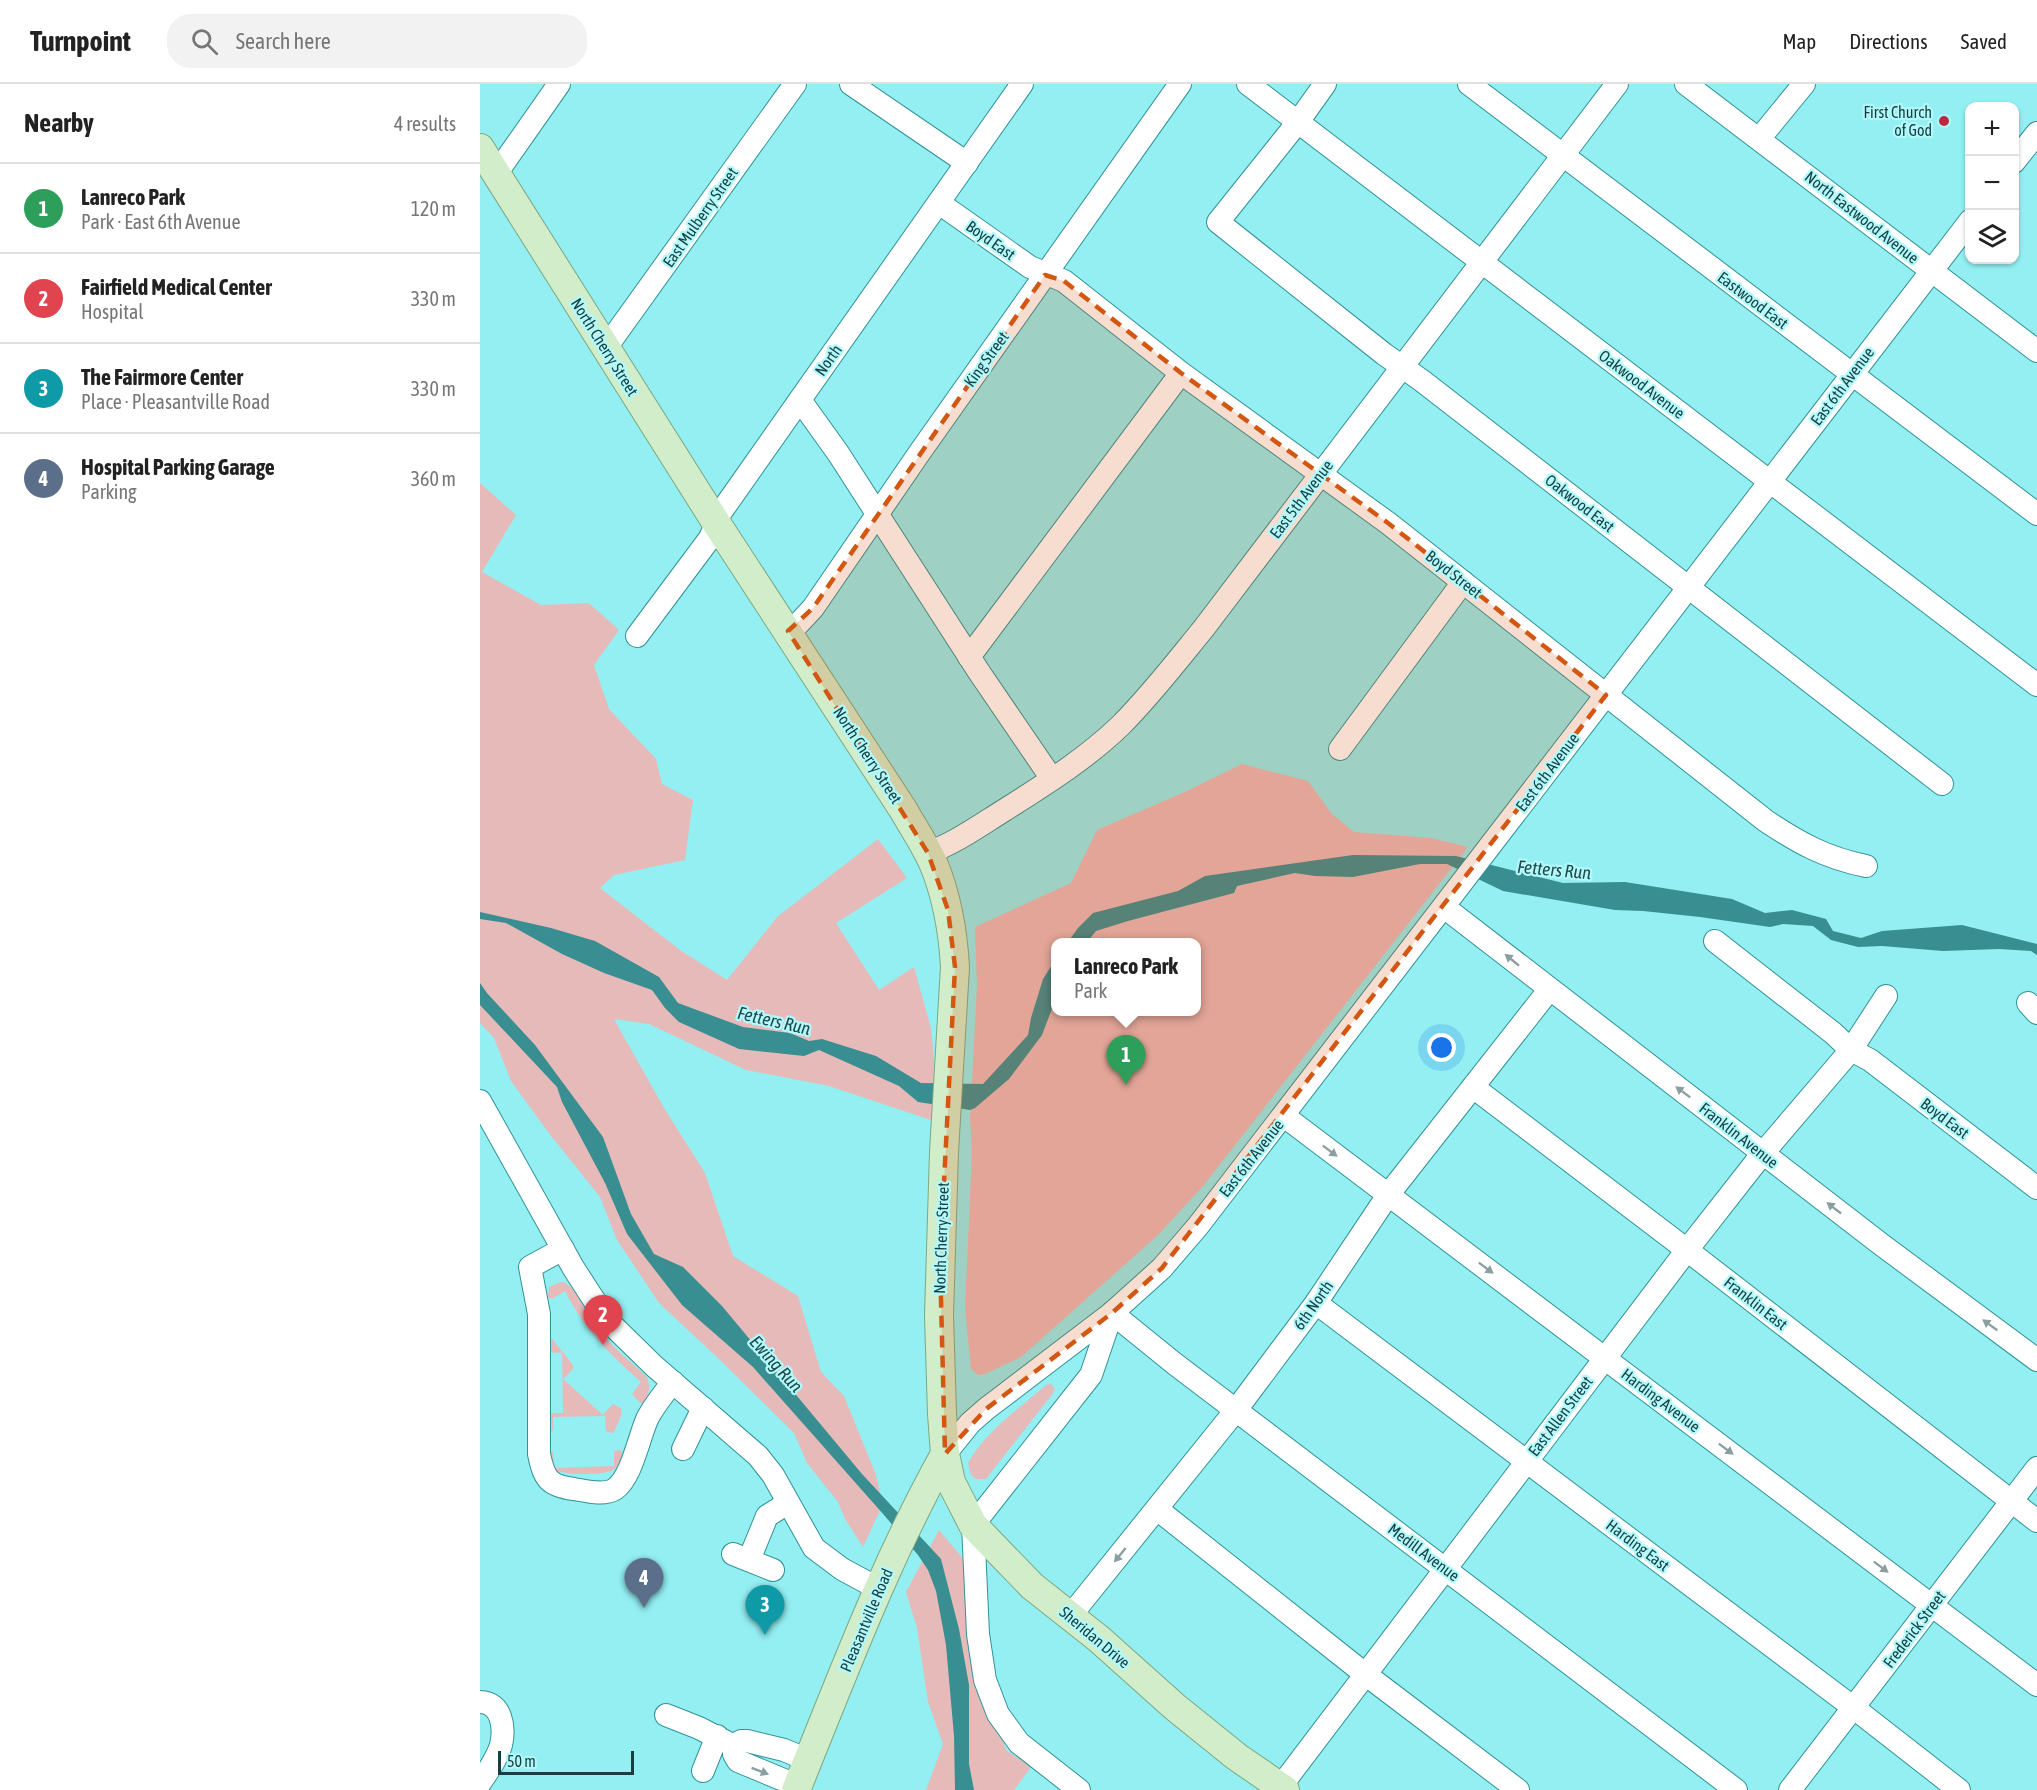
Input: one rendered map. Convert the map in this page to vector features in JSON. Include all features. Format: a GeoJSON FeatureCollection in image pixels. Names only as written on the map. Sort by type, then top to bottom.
{"type":"FeatureCollection","features":[{"type":"Feature","properties":{"kind":"main road","name":"North Cherry Street"},"geometry":{"type":"LineString","coordinates":[[480,148],[605,349],[904,811],[928,853],[941,884],[953,940],[954,991],[945,1122],[939,1315],[945,1454]]}},
{"type":"Feature","properties":{"kind":"main road","name":"Pleasantville Road"},"geometry":{"type":"LineString","coordinates":[[797,1788],[883,1580],[922,1495],[945,1454]]}},
{"type":"Feature","properties":{"kind":"main road","name":"Sheridan Drive"},"geometry":{"type":"LineString","coordinates":[[945,1454],[951,1482],[973,1526],[1032,1586],[1071,1616],[1175,1707],[1281,1789]]}},
{"type":"Feature","properties":{"kind":"street"},"geometry":{"type":"LineString","coordinates":[[496,174],[559,84]]}},
{"type":"Feature","properties":{"kind":"street","name":"East Mulberry Street"},"geometry":{"type":"LineString","coordinates":[[605,349],[795,84]]}},
{"type":"Feature","properties":{"kind":"street"},"geometry":{"type":"LineString","coordinates":[[851,84],[967,163]]}},
{"type":"Feature","properties":{"kind":"street","name":"North"},"geometry":{"type":"LineString","coordinates":[[637,636],[706,544],[724,507],[1022,84]]}},
{"type":"Feature","properties":{"kind":"street","name":"King Street"},"geometry":{"type":"LineString","coordinates":[[788,631],[813,608],[877,513],[1180,84]]}},
{"type":"Feature","properties":{"kind":"street","name":"Oakwood Avenue"},"geometry":{"type":"LineString","coordinates":[[1248,84],[2037,685]]}},
{"type":"Feature","properties":{"kind":"street"},"geometry":{"type":"LineString","coordinates":[[1298,122],[1325,84]]}},
{"type":"Feature","properties":{"kind":"street","name":"Eastwood East"},"geometry":{"type":"LineString","coordinates":[[1469,84],[2037,514]]}},
{"type":"Feature","properties":{"kind":"street","name":"East 5th Avenue"},"geometry":{"type":"LineString","coordinates":[[928,853],[947,846],[1081,758],[1120,726],[1155,688],[1204,628],[1564,157],[1617,84]]}},
{"type":"Feature","properties":{"kind":"street","name":"North Eastwood Avenue"},"geometry":{"type":"LineString","coordinates":[[1686,84],[2037,351]]}},
{"type":"Feature","properties":{"kind":"street"},"geometry":{"type":"LineString","coordinates":[[1759,139],[1804,84]]}},
{"type":"Feature","properties":{"kind":"street","name":"Oakwood East"},"geometry":{"type":"LineString","coordinates":[[1298,122],[1218,222],[1384,354],[1942,784]]}},
{"type":"Feature","properties":{"kind":"street"},"geometry":{"type":"LineString","coordinates":[[2019,156],[2037,133]]}},
{"type":"Feature","properties":{"kind":"street","name":"Boyd East"},"geometry":{"type":"LineString","coordinates":[[939,204],[1030,267],[1045,274]]}},
{"type":"Feature","properties":{"kind":"street","name":"East 6th Avenue"},"geometry":{"type":"LineString","coordinates":[[945,1454],[970,1423],[986,1409],[1112,1313],[1162,1268],[1198,1226],[1965,228]]}},
{"type":"Feature","properties":{"kind":"street","name":"Boyd Street"},"geometry":{"type":"LineString","coordinates":[[1045,274],[1064,281],[1181,373],[1388,523],[1757,813],[1789,836],[1825,855],[1866,866]]}},
{"type":"Feature","properties":{"kind":"street"},"geometry":{"type":"LineString","coordinates":[[969,657],[1181,373]]}},
{"type":"Feature","properties":{"kind":"street"},"geometry":{"type":"LineString","coordinates":[[800,400],[1052,779]]}},
{"type":"Feature","properties":{"kind":"street"},"geometry":{"type":"LineString","coordinates":[[1340,749],[1463,582]]}},
{"type":"Feature","properties":{"kind":"street","name":"Franklin Avenue"},"geometry":{"type":"LineString","coordinates":[[1450,899],[1549,990],[1882,1245],[2037,1360]]}},
{"type":"Feature","properties":{"kind":"street","name":"Boyd East"},"geometry":{"type":"LineString","coordinates":[[1715,941],[1833,1033],[1851,1050],[1870,1060],[2037,1188]]}},
{"type":"Feature","properties":{"kind":"street","name":"6th North"},"geometry":{"type":"LineString","coordinates":[[1071,1616],[1236,1410],[1316,1303],[1389,1195],[1549,990]]}},
{"type":"Feature","properties":{"kind":"street","name":"East Allen Street"},"geometry":{"type":"LineString","coordinates":[[1281,1789],[1604,1357],[1763,1154],[1851,1050],[1886,996]]}},
{"type":"Feature","properties":{"kind":"street","name":"Franklin East"},"geometry":{"type":"LineString","coordinates":[[1473,1087],[2013,1500],[2037,1521]]}},
{"type":"Feature","properties":{"kind":"street"},"geometry":{"type":"LineString","coordinates":[[480,1101],[563,1249],[607,1320],[672,1382],[758,1455],[773,1475],[814,1548],[842,1569],[883,1580]]}},
{"type":"Feature","properties":{"kind":"street","name":"Harding Avenue"},"geometry":{"type":"LineString","coordinates":[[1284,1116],[2037,1685]]}},
{"type":"Feature","properties":{"kind":"street"},"geometry":{"type":"LineString","coordinates":[[563,1249],[530,1267],[539,1314],[539,1454],[543,1471],[549,1480],[557,1487],[600,1492],[614,1490],[623,1480],[649,1416],[672,1382]]}},
{"type":"Feature","properties":{"kind":"street","name":"Harding East"},"geometry":{"type":"LineString","coordinates":[[1316,1303],[1854,1708],[1959,1790]]}},
{"type":"Feature","properties":{"kind":"street","name":"East 6th Avenue"},"geometry":{"type":"LineString","coordinates":[[973,1526],[1091,1375],[1112,1313]]}},
{"type":"Feature","properties":{"kind":"street","name":"Medill Avenue"},"geometry":{"type":"LineString","coordinates":[[1112,1313],[1736,1790]]}},
{"type":"Feature","properties":{"kind":"street"},"geometry":{"type":"LineString","coordinates":[[683,1449],[703,1408]]}},
{"type":"Feature","properties":{"kind":"street","name":"Frederick Street"},"geometry":{"type":"LineString","coordinates":[[1790,1790],[2037,1468]]}},
{"type":"Feature","properties":{"kind":"street"},"geometry":{"type":"LineString","coordinates":[[773,1570],[741,1557],[767,1516],[788,1503]]}},
{"type":"Feature","properties":{"kind":"street"},"geometry":{"type":"LineString","coordinates":[[1157,1509],[1365,1674],[1518,1790]]}},
{"type":"Feature","properties":{"kind":"street"},"geometry":{"type":"LineString","coordinates":[[973,1526],[978,1634],[985,1680],[998,1714],[1019,1743],[1079,1790]]}},
{"type":"Feature","properties":{"kind":"street"},"geometry":{"type":"LineString","coordinates":[[480,1702],[487,1702],[495,1707],[503,1728],[501,1746],[480,1783]]}},
{"type":"Feature","properties":{"kind":"street"},"geometry":{"type":"LineString","coordinates":[[666,1715],[726,1741],[747,1741],[784,1750],[808,1760]]}},
{"type":"Feature","properties":{"kind":"street"},"geometry":{"type":"LineString","coordinates":[[703,1771],[726,1741]]}},
{"type":"Feature","properties":{"kind":"street"},"geometry":{"type":"LineString","coordinates":[[726,1741],[738,1761],[797,1788]]}},
{"type":"Feature","properties":{"kind":"street"},"geometry":{"type":"LineString","coordinates":[[483,1790],[494,1790]]}},
{"type":"Feature","properties":{"kind":"highlighted area"},"geometry":{"type":"Polygon","coordinates":[[[1045,275],[1064,281],[1181,373],[1388,523],[1606,695],[1162,1268],[1112,1313],[986,1409],[945,1454],[940,1261],[955,967],[948,910],[928,853],[788,631],[813,608],[1045,275]]]}},
{"type":"Feature","properties":{"kind":"shaded area"},"geometry":{"type":"Polygon","coordinates":[[[480,483],[516,515],[482,572],[541,605],[589,603],[619,630],[594,665],[609,709],[656,759],[662,784],[693,800],[685,860],[614,875],[600,888],[680,950],[727,980],[777,917],[878,839],[907,878],[836,923],[879,990],[914,967],[931,1028],[934,1059],[934,1121],[829,1086],[746,1070],[649,1024],[614,1019],[664,1108],[705,1173],[733,1256],[798,1296],[821,1372],[844,1396],[876,1475],[883,1504],[863,1547],[845,1519],[838,1502],[807,1463],[794,1433],[659,1303],[617,1240],[600,1197],[511,1081],[494,1038],[480,1023],[480,483]]]}},
{"type":"Feature","properties":{"kind":"shaded area"},"geometry":{"type":"Polygon","coordinates":[[[1242,764],[1308,781],[1332,814],[1354,832],[1431,838],[1468,847],[1203,1186],[1158,1235],[1021,1357],[978,1375],[971,1369],[965,1309],[972,1151],[970,1119],[977,986],[975,927],[1071,883],[1097,830],[1242,764]]]}},
{"type":"Feature","properties":{"kind":"shaded area"},"geometry":{"type":"Polygon","coordinates":[[[563,1282],[575,1292],[600,1332],[646,1376],[649,1390],[643,1403],[640,1403],[632,1394],[641,1382],[598,1341],[565,1291],[552,1299],[548,1297],[549,1287],[563,1282]]]}},
{"type":"Feature","properties":{"kind":"shaded area"},"geometry":{"type":"Polygon","coordinates":[[[549,1335],[573,1365],[573,1369],[563,1379],[603,1415],[613,1404],[621,1408],[622,1414],[614,1432],[606,1431],[605,1416],[553,1417],[553,1430],[549,1434],[548,1413],[563,1413],[562,1353],[546,1352],[549,1335]]]}},
{"type":"Feature","properties":{"kind":"shaded area"},"geometry":{"type":"Polygon","coordinates":[[[1051,1384],[1055,1389],[1051,1396],[986,1479],[976,1479],[971,1475],[968,1463],[975,1451],[1014,1412],[1046,1385],[1051,1384]]]}},
{"type":"Feature","properties":{"kind":"shaded area"},"geometry":{"type":"Polygon","coordinates":[[[549,1450],[553,1452],[554,1468],[614,1466],[614,1451],[620,1450],[623,1454],[618,1465],[608,1472],[573,1474],[551,1469],[549,1450]]]}},
{"type":"Feature","properties":{"kind":"shaded area"},"geometry":{"type":"Polygon","coordinates":[[[939,1530],[965,1561],[968,1640],[1006,1750],[1031,1767],[1014,1790],[926,1790],[943,1744],[928,1702],[917,1628],[906,1592],[939,1530]]]}},
{"type":"Feature","properties":{"kind":"water"},"geometry":{"type":"Polygon","coordinates":[[[1353,855],[1456,856],[1563,883],[1625,882],[1732,899],[1765,913],[1792,910],[1826,919],[1833,931],[1861,938],[1882,931],[1962,925],[2037,944],[2037,955],[2031,951],[1999,949],[1943,951],[1882,946],[1858,947],[1831,940],[1813,926],[1783,924],[1770,927],[1700,917],[1615,910],[1503,891],[1447,864],[1420,864],[1353,877],[1295,873],[1237,886],[1234,893],[1096,931],[1090,938],[1071,938],[1093,913],[1178,891],[1205,876],[1353,855]]]}},
{"type":"Feature","properties":{"kind":"water"},"geometry":{"type":"Polygon","coordinates":[[[480,912],[551,928],[595,941],[659,977],[678,1003],[743,1027],[790,1033],[809,1041],[822,1039],[876,1056],[921,1083],[983,1084],[1028,1035],[1043,979],[1051,966],[1051,1011],[1042,1035],[1009,1079],[975,1108],[970,1110],[918,1102],[899,1086],[819,1050],[804,1056],[739,1049],[679,1022],[652,990],[604,973],[562,954],[506,923],[480,919],[480,912]]]}},
{"type":"Feature","properties":{"kind":"water"},"geometry":{"type":"Polygon","coordinates":[[[480,983],[535,1045],[603,1137],[631,1214],[654,1254],[683,1267],[722,1306],[862,1474],[941,1559],[959,1629],[969,1685],[969,1764],[974,1790],[955,1790],[954,1736],[946,1645],[936,1591],[928,1570],[884,1515],[753,1367],[682,1305],[627,1234],[605,1183],[562,1102],[557,1087],[480,1005],[480,983]]]}},
{"type":"Feature","properties":{"kind":"place","name":"First Church of God"},"geometry":{"type":"Point","coordinates":[1944,121]}},
{"type":"Feature","properties":{"kind":"place","name":"Lanreco Park"},"geometry":{"type":"Point","coordinates":[1126,1085]}},
{"type":"Feature","properties":{"kind":"place","name":"Fairfield Medical Center"},"geometry":{"type":"Point","coordinates":[603,1345]}},
{"type":"Feature","properties":{"kind":"place","name":"Hospital Parking Garage"},"geometry":{"type":"Point","coordinates":[644,1608]}},
{"type":"Feature","properties":{"kind":"place","name":"The Fairmore Center"},"geometry":{"type":"Point","coordinates":[765,1635]}},
{"type":"Feature","properties":{"kind":"water label","name":"Fetters Run"},"geometry":{"type":"Point","coordinates":[1554,870]}},
{"type":"Feature","properties":{"kind":"water label","name":"Fetters Run"},"geometry":{"type":"Point","coordinates":[774,1021]}},
{"type":"Feature","properties":{"kind":"water label","name":"Ewing Run"},"geometry":{"type":"Point","coordinates":[776,1364]}}]}
